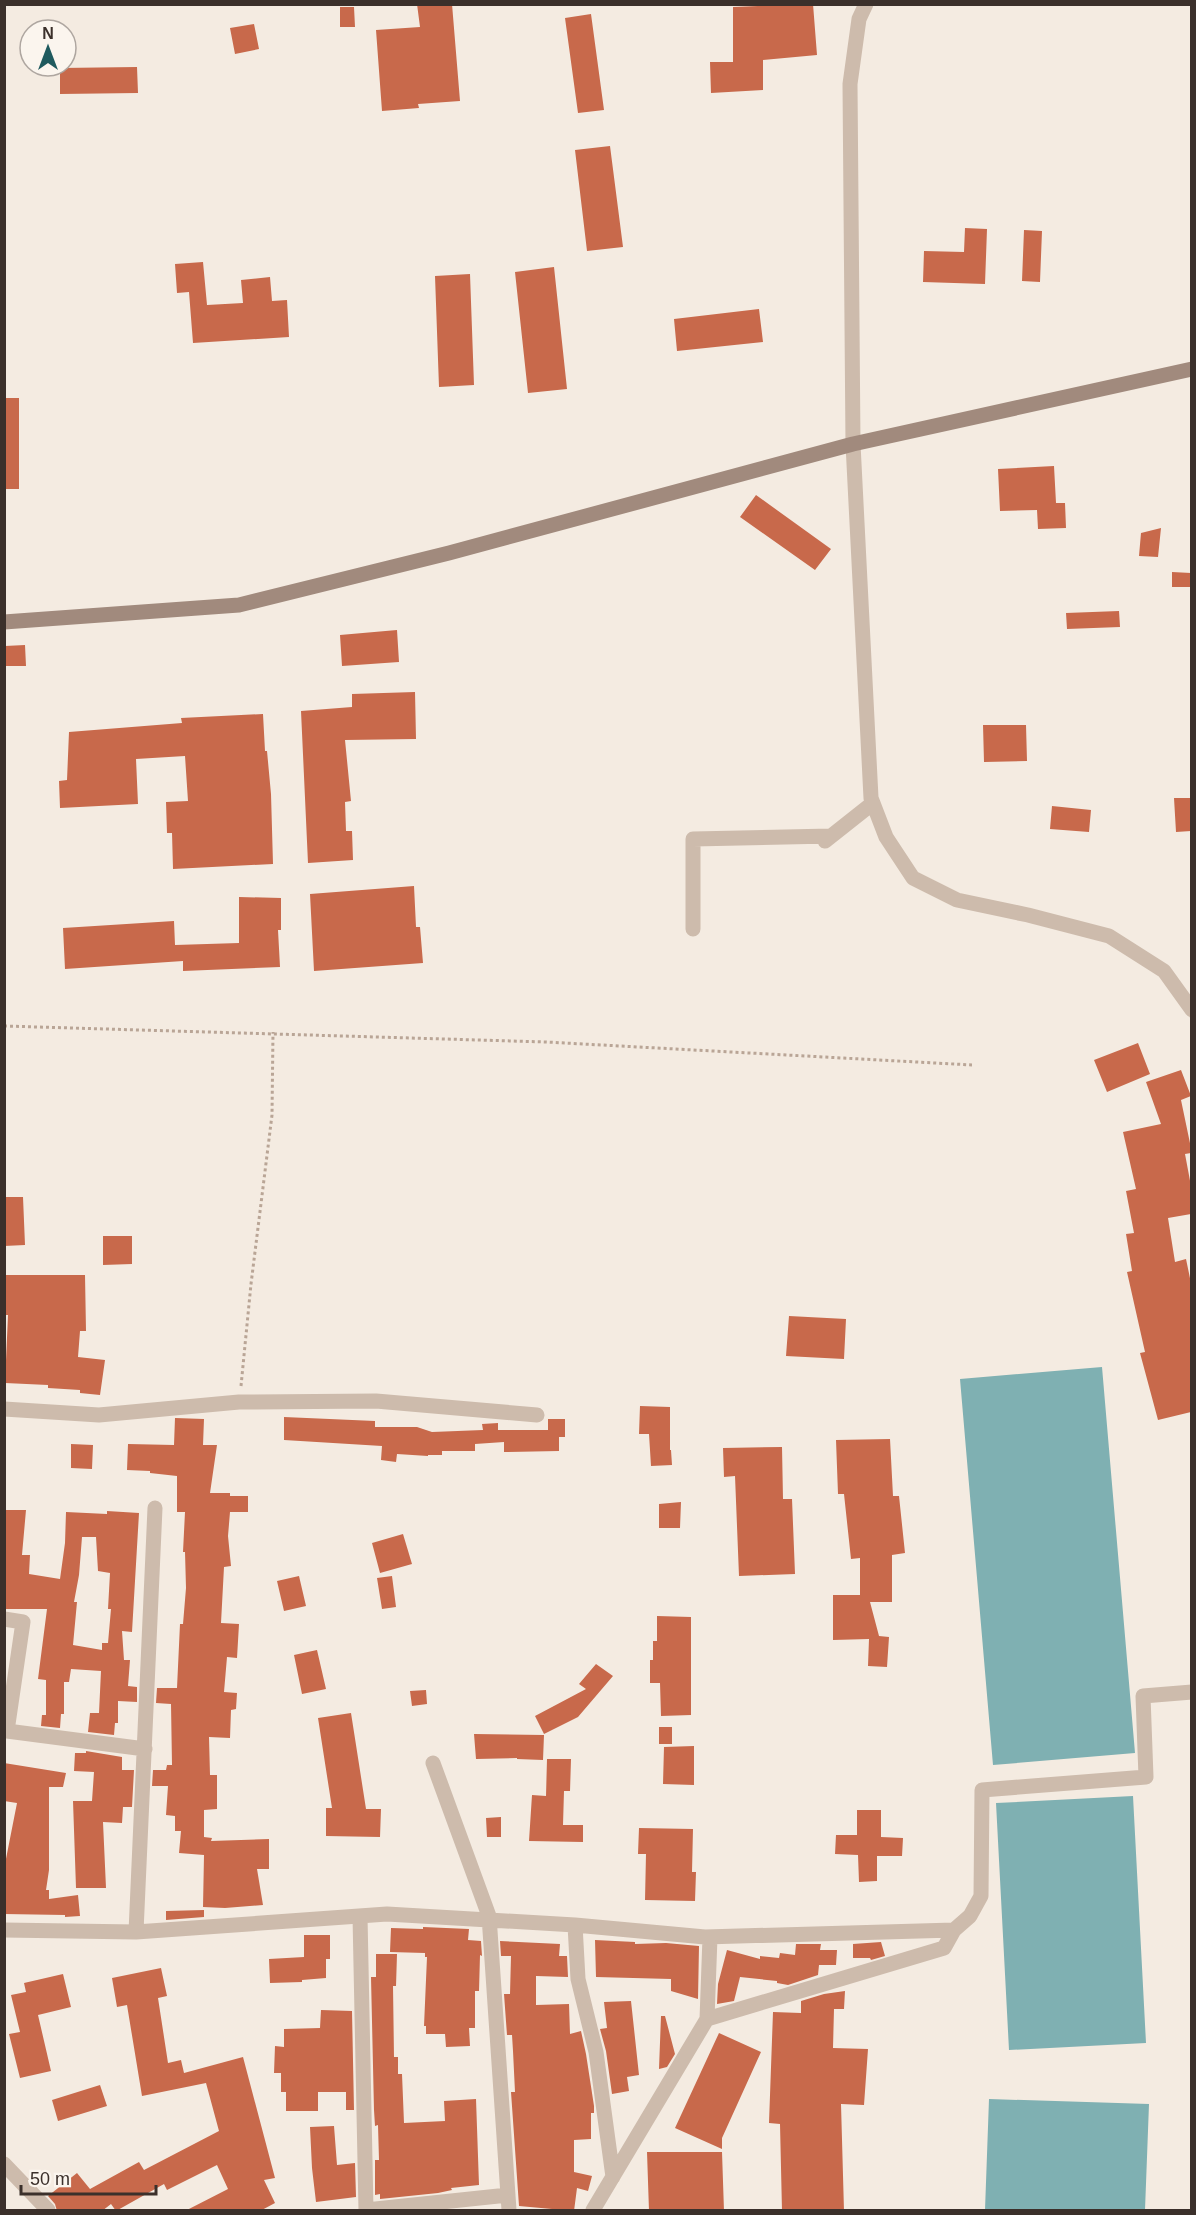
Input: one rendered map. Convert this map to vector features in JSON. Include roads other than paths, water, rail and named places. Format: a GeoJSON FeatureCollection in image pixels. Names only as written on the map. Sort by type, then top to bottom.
{"type":"FeatureCollection","features":[{"type":"Feature","properties":{"kind":"street"},"geometry":{"type":"LineString","coordinates":[[866,4],[859,19],[850,84],[853,444],[870,798],[886,837],[913,878],[957,900],[1109,936],[1164,971],[1191,1010]]}},
{"type":"Feature","properties":{"kind":"street"},"geometry":{"type":"LineString","coordinates":[[4,622],[239,604],[460,550],[853,444],[1191,369]]}},
{"type":"Feature","properties":{"kind":"street"},"geometry":{"type":"LineString","coordinates":[[693,929],[693,838],[828,838],[873,803]]}},
{"type":"Feature","properties":{"kind":"street"},"geometry":{"type":"LineString","coordinates":[[4,1409],[99,1415],[239,1402],[376,1401],[537,1415]]}},
{"type":"Feature","properties":{"kind":"street"},"geometry":{"type":"LineString","coordinates":[[136,1932],[155,1508]]}},
{"type":"Feature","properties":{"kind":"street"},"geometry":{"type":"LineString","coordinates":[[4,1619],[23,1622],[8,1731],[145,1749]]}},
{"type":"Feature","properties":{"kind":"street"},"geometry":{"type":"LineString","coordinates":[[707,2019],[944,1948],[954,1930],[970,1917],[981,1896],[982,1790],[1146,1777],[1143,1696],[1191,1692]]}},
{"type":"Feature","properties":{"kind":"street"},"geometry":{"type":"LineString","coordinates":[[360,1916],[366,2210],[508,2203],[489,1919],[433,1763]]}},
{"type":"Feature","properties":{"kind":"street"},"geometry":{"type":"LineString","coordinates":[[4,1930],[136,1932],[387,1914],[575,1925],[710,1937],[954,1930]]}},
{"type":"Feature","properties":{"kind":"street"},"geometry":{"type":"LineString","coordinates":[[575,1925],[578,1979],[596,2052],[614,2177]]}},
{"type":"Feature","properties":{"kind":"street"},"geometry":{"type":"LineString","coordinates":[[593,2211],[707,2019],[710,1937]]}},
{"type":"Feature","properties":{"kind":"street"},"geometry":{"type":"LineString","coordinates":[[4,2164],[48,2211]]}},
{"type":"Feature","properties":{"kind":"water"},"geometry":{"type":"Polygon","coordinates":[[[1102,1367],[1135,1753],[993,1765],[960,1379],[1102,1367]]]}},
{"type":"Feature","properties":{"kind":"water"},"geometry":{"type":"Polygon","coordinates":[[[1133,1796],[1146,2043],[1009,2050],[996,1803],[1133,1796]]]}},
{"type":"Feature","properties":{"kind":"water"},"geometry":{"type":"Polygon","coordinates":[[[989,2099],[1149,2104],[1145,2210],[985,2210],[989,2099]]]}}]}
